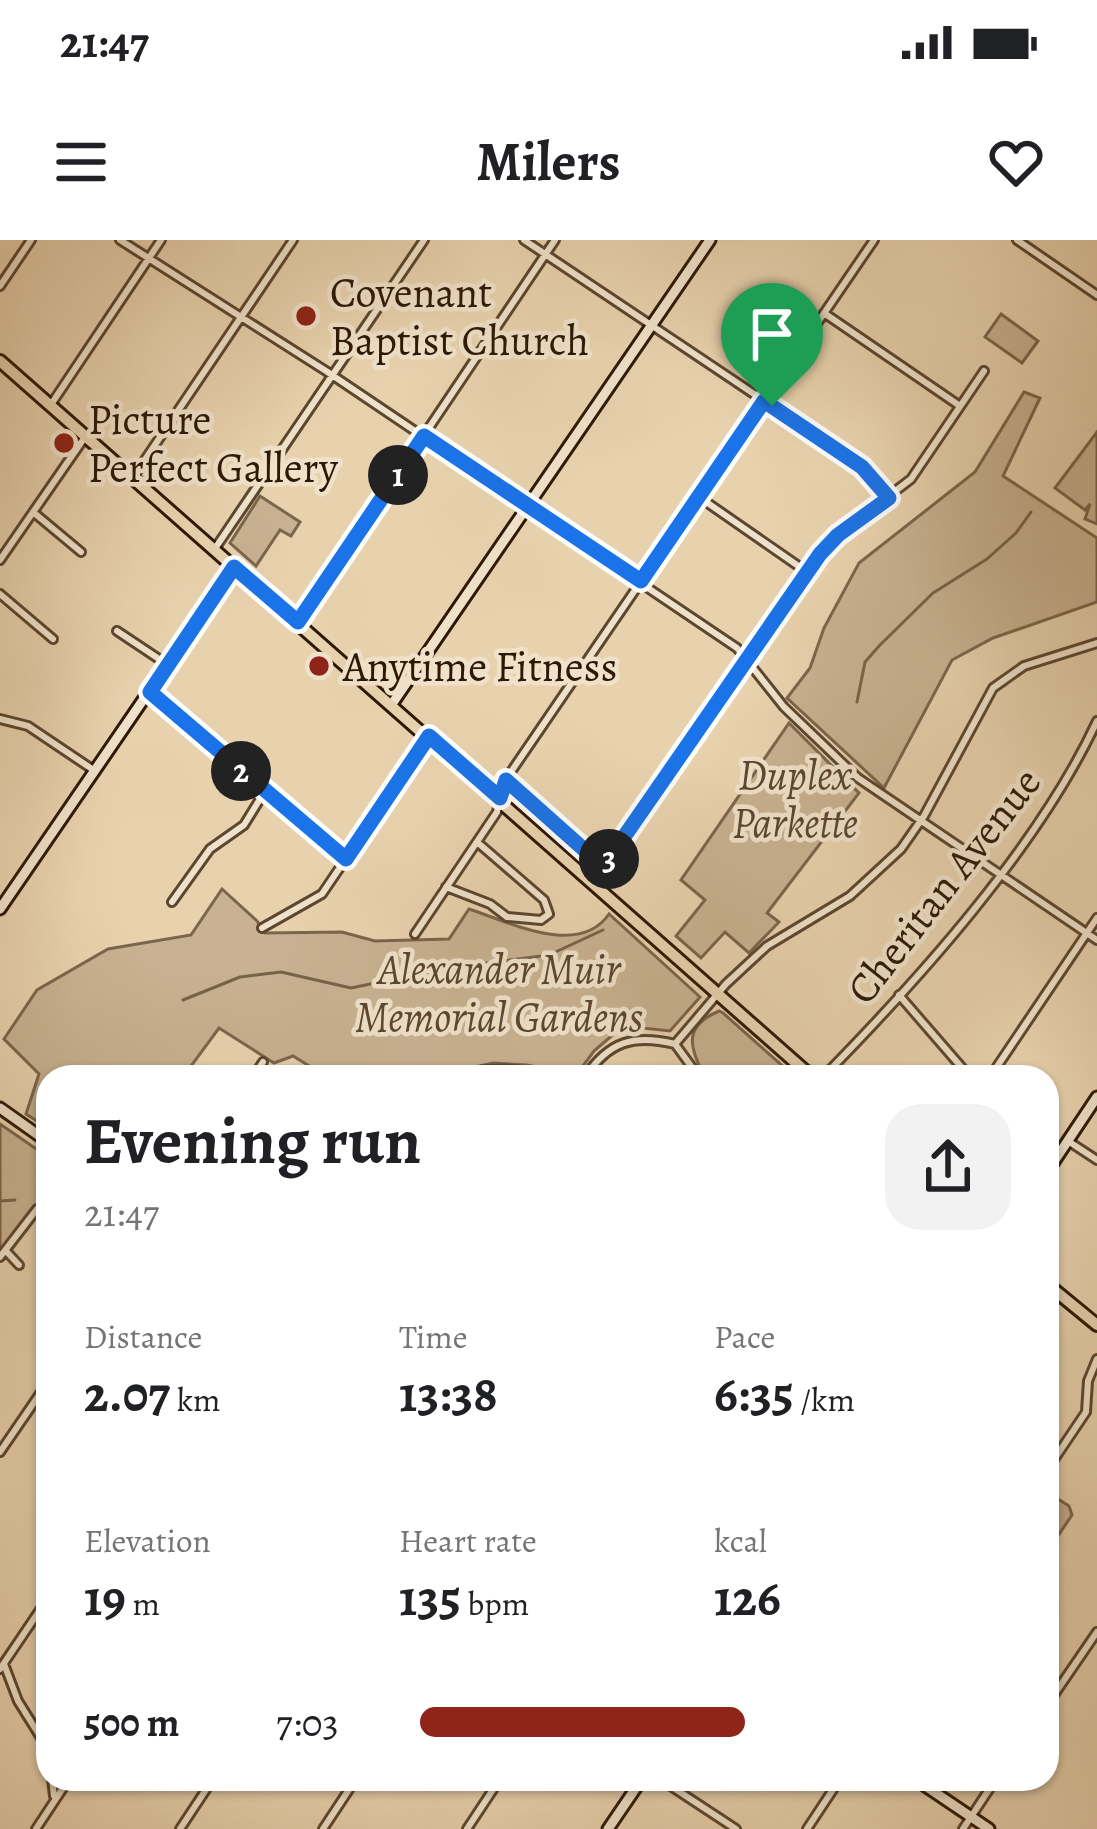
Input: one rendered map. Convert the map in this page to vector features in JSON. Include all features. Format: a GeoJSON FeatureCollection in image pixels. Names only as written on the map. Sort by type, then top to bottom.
{"type":"FeatureCollection","features":[{"type":"Feature","properties":{"kind":"main road"},"geometry":{"type":"LineString","coordinates":[[0,362],[799,1065]]}},
{"type":"Feature","properties":{"kind":"main road"},"geometry":{"type":"LineString","coordinates":[[1059,1296],[1097,1325]]}},
{"type":"Feature","properties":{"kind":"street"},"geometry":{"type":"LineString","coordinates":[[0,286],[31,240]]}},
{"type":"Feature","properties":{"kind":"street"},"geometry":{"type":"LineString","coordinates":[[120,240],[424,436],[737,648],[820,744],[857,777],[1097,940]]}},
{"type":"Feature","properties":{"kind":"street"},"geometry":{"type":"LineString","coordinates":[[50,406],[161,240]]}},
{"type":"Feature","properties":{"kind":"street"},"geometry":{"type":"LineString","coordinates":[[133,478],[292,240]]}},
{"type":"Feature","properties":{"kind":"street"},"geometry":{"type":"LineString","coordinates":[[214,550],[424,240]]}},
{"type":"Feature","properties":{"kind":"street"},"geometry":{"type":"LineString","coordinates":[[524,240],[862,467],[889,498]]}},
{"type":"Feature","properties":{"kind":"street"},"geometry":{"type":"LineString","coordinates":[[298,622],[555,240]]}},
{"type":"Feature","properties":{"kind":"street"},"geometry":{"type":"LineString","coordinates":[[392,704],[710,240]]}},
{"type":"Feature","properties":{"kind":"street"},"geometry":{"type":"LineString","coordinates":[[415,934],[496,812],[506,780],[874,240]]}},
{"type":"Feature","properties":{"kind":"street"},"geometry":{"type":"LineString","coordinates":[[1017,240],[1031,244],[1097,295]]}},
{"type":"Feature","properties":{"kind":"street"},"geometry":{"type":"LineString","coordinates":[[824,313],[960,406]]}},
{"type":"Feature","properties":{"kind":"street"},"geometry":{"type":"LineString","coordinates":[[506,780],[598,862],[608,860],[807,572],[832,540],[919,469],[984,371]]}},
{"type":"Feature","properties":{"kind":"street"},"geometry":{"type":"LineString","coordinates":[[0,560],[86,437]]}},
{"type":"Feature","properties":{"kind":"street"},"geometry":{"type":"LineString","coordinates":[[698,497],[807,572]]}},
{"type":"Feature","properties":{"kind":"street"},"geometry":{"type":"LineString","coordinates":[[32,512],[81,552]]}},
{"type":"Feature","properties":{"kind":"street"},"geometry":{"type":"LineString","coordinates":[[0,909],[234,567]]}},
{"type":"Feature","properties":{"kind":"street"},"geometry":{"type":"LineString","coordinates":[[0,594],[53,639]]}},
{"type":"Feature","properties":{"kind":"street"},"geometry":{"type":"LineString","coordinates":[[117,631],[168,665]]}},
{"type":"Feature","properties":{"kind":"street"},"geometry":{"type":"LineString","coordinates":[[675,1044],[718,993],[777,938],[837,906],[901,849],[994,688],[1024,667],[1097,643]]}},
{"type":"Feature","properties":{"kind":"street"},"geometry":{"type":"LineString","coordinates":[[150,692],[346,859]]}},
{"type":"Feature","properties":{"kind":"street"},"geometry":{"type":"LineString","coordinates":[[0,719],[28,726],[95,771]]}},
{"type":"Feature","properties":{"kind":"street","name":"Cheritan Avenue"},"geometry":{"type":"LineString","coordinates":[[834,1065],[999,875],[1049,808],[1097,721]]}},
{"type":"Feature","properties":{"kind":"street"},"geometry":{"type":"LineString","coordinates":[[262,928],[316,900],[429,736]]}},
{"type":"Feature","properties":{"kind":"street"},"geometry":{"type":"LineString","coordinates":[[172,902],[210,849],[244,825],[265,791]]}},
{"type":"Feature","properties":{"kind":"street"},"geometry":{"type":"LineString","coordinates":[[446,887],[490,904],[507,917],[547,917],[550,908],[544,900],[477,842]]}},
{"type":"Feature","properties":{"kind":"street"},"geometry":{"type":"LineString","coordinates":[[998,1065],[1097,918]]}},
{"type":"Feature","properties":{"kind":"street"},"geometry":{"type":"LineString","coordinates":[[899,995],[960,1065]]}},
{"type":"Feature","properties":{"kind":"street"},"geometry":{"type":"LineString","coordinates":[[594,1065],[618,1043],[646,1038],[675,1044],[690,1065]]}},
{"type":"Feature","properties":{"kind":"street"},"geometry":{"type":"LineString","coordinates":[[1059,1154],[1097,1097]]}},
{"type":"Feature","properties":{"kind":"street"},"geometry":{"type":"LineString","coordinates":[[1,1109],[36,1134]]}},
{"type":"Feature","properties":{"kind":"street"},"geometry":{"type":"LineString","coordinates":[[1068,1141],[1097,1160]]}},
{"type":"Feature","properties":{"kind":"street"},"geometry":{"type":"LineString","coordinates":[[20,1265],[3,1254],[36,1210]]}},
{"type":"Feature","properties":{"kind":"street"},"geometry":{"type":"LineString","coordinates":[[1059,1452],[1086,1412],[1088,1381],[1097,1359]]}},
{"type":"Feature","properties":{"kind":"street"},"geometry":{"type":"LineString","coordinates":[[0,1452],[36,1400]]}},
{"type":"Feature","properties":{"kind":"street"},"geometry":{"type":"LineString","coordinates":[[36,1616],[2,1667],[36,1730]]}},
{"type":"Feature","properties":{"kind":"street"},"geometry":{"type":"LineString","coordinates":[[1059,1687],[1097,1632]]}},
{"type":"Feature","properties":{"kind":"street"},"geometry":{"type":"LineString","coordinates":[[54,1791],[55,1800]]}},
{"type":"Feature","properties":{"kind":"street"},"geometry":{"type":"LineString","coordinates":[[36,1829],[61,1791]]}},
{"type":"Feature","properties":{"kind":"street"},"geometry":{"type":"LineString","coordinates":[[179,1829],[205,1791]]}},
{"type":"Feature","properties":{"kind":"street"},"geometry":{"type":"LineString","coordinates":[[322,1829],[348,1791]]}},
{"type":"Feature","properties":{"kind":"street"},"geometry":{"type":"LineString","coordinates":[[467,1829],[492,1791]]}},
{"type":"Feature","properties":{"kind":"street"},"geometry":{"type":"LineString","coordinates":[[608,1829],[634,1791]]}},
{"type":"Feature","properties":{"kind":"street"},"geometry":{"type":"LineString","coordinates":[[679,1791],[736,1829]]}},
{"type":"Feature","properties":{"kind":"street"},"geometry":{"type":"LineString","coordinates":[[807,1829],[832,1791]]}},
{"type":"Feature","properties":{"kind":"street"},"geometry":{"type":"LineString","coordinates":[[933,1791],[989,1829]]}},
{"type":"Feature","properties":{"kind":"street"},"geometry":{"type":"LineString","coordinates":[[963,1829],[988,1791]]}},
{"type":"Feature","properties":{"kind":"green space"},"geometry":{"type":"Polygon","coordinates":[[[1001,314],[1038,341],[1022,363],[985,337],[1001,314]]]}},
{"type":"Feature","properties":{"kind":"green space"},"geometry":{"type":"Polygon","coordinates":[[[1024,392],[1040,398],[1003,476],[1097,538],[1097,602],[993,638],[952,660],[884,788],[787,698],[810,668],[824,628],[859,563],[975,472],[1024,392]]]}},
{"type":"Feature","properties":{"kind":"green space"},"geometry":{"type":"Polygon","coordinates":[[[1097,432],[1097,524],[1085,519],[1090,504],[1085,510],[1055,488],[1097,432]]]}},
{"type":"Feature","properties":{"kind":"green space"},"geometry":{"type":"Polygon","coordinates":[[[260,496],[300,522],[291,536],[280,530],[256,566],[230,543],[260,496]]]}},
{"type":"Feature","properties":{"kind":"green space","name":"Duplex Parkette"},"geometry":{"type":"Polygon","coordinates":[[[789,723],[859,793],[767,913],[779,922],[749,953],[725,932],[701,958],[676,936],[705,900],[681,880],[789,723]]]}},
{"type":"Feature","properties":{"kind":"green space","name":"Alexander Muir Memorial Gardens"},"geometry":{"type":"Polygon","coordinates":[[[222,889],[265,933],[342,932],[375,941],[449,939],[469,909],[523,928],[562,935],[596,927],[609,914],[700,997],[670,1031],[643,1028],[615,1033],[584,1065],[308,1065],[293,1056],[274,1063],[219,1028],[192,1065],[36,1065],[36,1071],[4,1039],[37,990],[108,949],[191,935],[222,889]]]}},
{"type":"Feature","properties":{"kind":"green space"},"geometry":{"type":"Polygon","coordinates":[[[723,1013],[782,1065],[699,1065],[692,1040],[707,1018],[723,1013]]]}},
{"type":"Feature","properties":{"kind":"green space","name":"Alexander Muir Memorial Gardens"},"geometry":{"type":"Polygon","coordinates":[[[36,1083],[36,1120],[26,1114],[36,1083]]]}},
{"type":"Feature","properties":{"kind":"green space"},"geometry":{"type":"Polygon","coordinates":[[[0,1124],[36,1149],[36,1215],[30,1213],[0,1252],[0,1124]]]}},
{"type":"Feature","properties":{"kind":"green space"},"geometry":{"type":"Polygon","coordinates":[[[1059,1500],[1072,1515],[1059,1534],[1059,1500]]]}},
{"type":"Feature","properties":{"kind":"waterway"},"geometry":{"type":"LineString","coordinates":[[857,702],[865,662],[880,645],[933,593],[987,559],[1031,512]]}},
{"type":"Feature","properties":{"kind":"waterway"},"geometry":{"type":"LineString","coordinates":[[183,1000],[240,977],[281,972],[351,988],[448,968],[549,955],[603,930]]}},
{"type":"Feature","properties":{"kind":"waterway"},"geometry":{"type":"LineString","coordinates":[[0,1201],[15,1200]]}},
{"type":"Feature","properties":{"kind":"place","name":"Covenant Baptist Church"},"geometry":{"type":"Point","coordinates":[306,316]}},
{"type":"Feature","properties":{"kind":"place","name":"Picture Perfect Gallery"},"geometry":{"type":"Point","coordinates":[64,443]}},
{"type":"Feature","properties":{"kind":"place","name":"Anytime Fitness"},"geometry":{"type":"Point","coordinates":[319,666]}},
{"type":"Feature","properties":{"kind":"route"},"geometry":{"type":"LineString","coordinates":[[764,401],[772,406],[862,467],[889,498],[820,554],[608,860],[598,862],[506,780],[500,798],[429,736],[346,859],[150,692],[234,567],[298,622],[424,436],[641,581],[764,401]]}}]}
